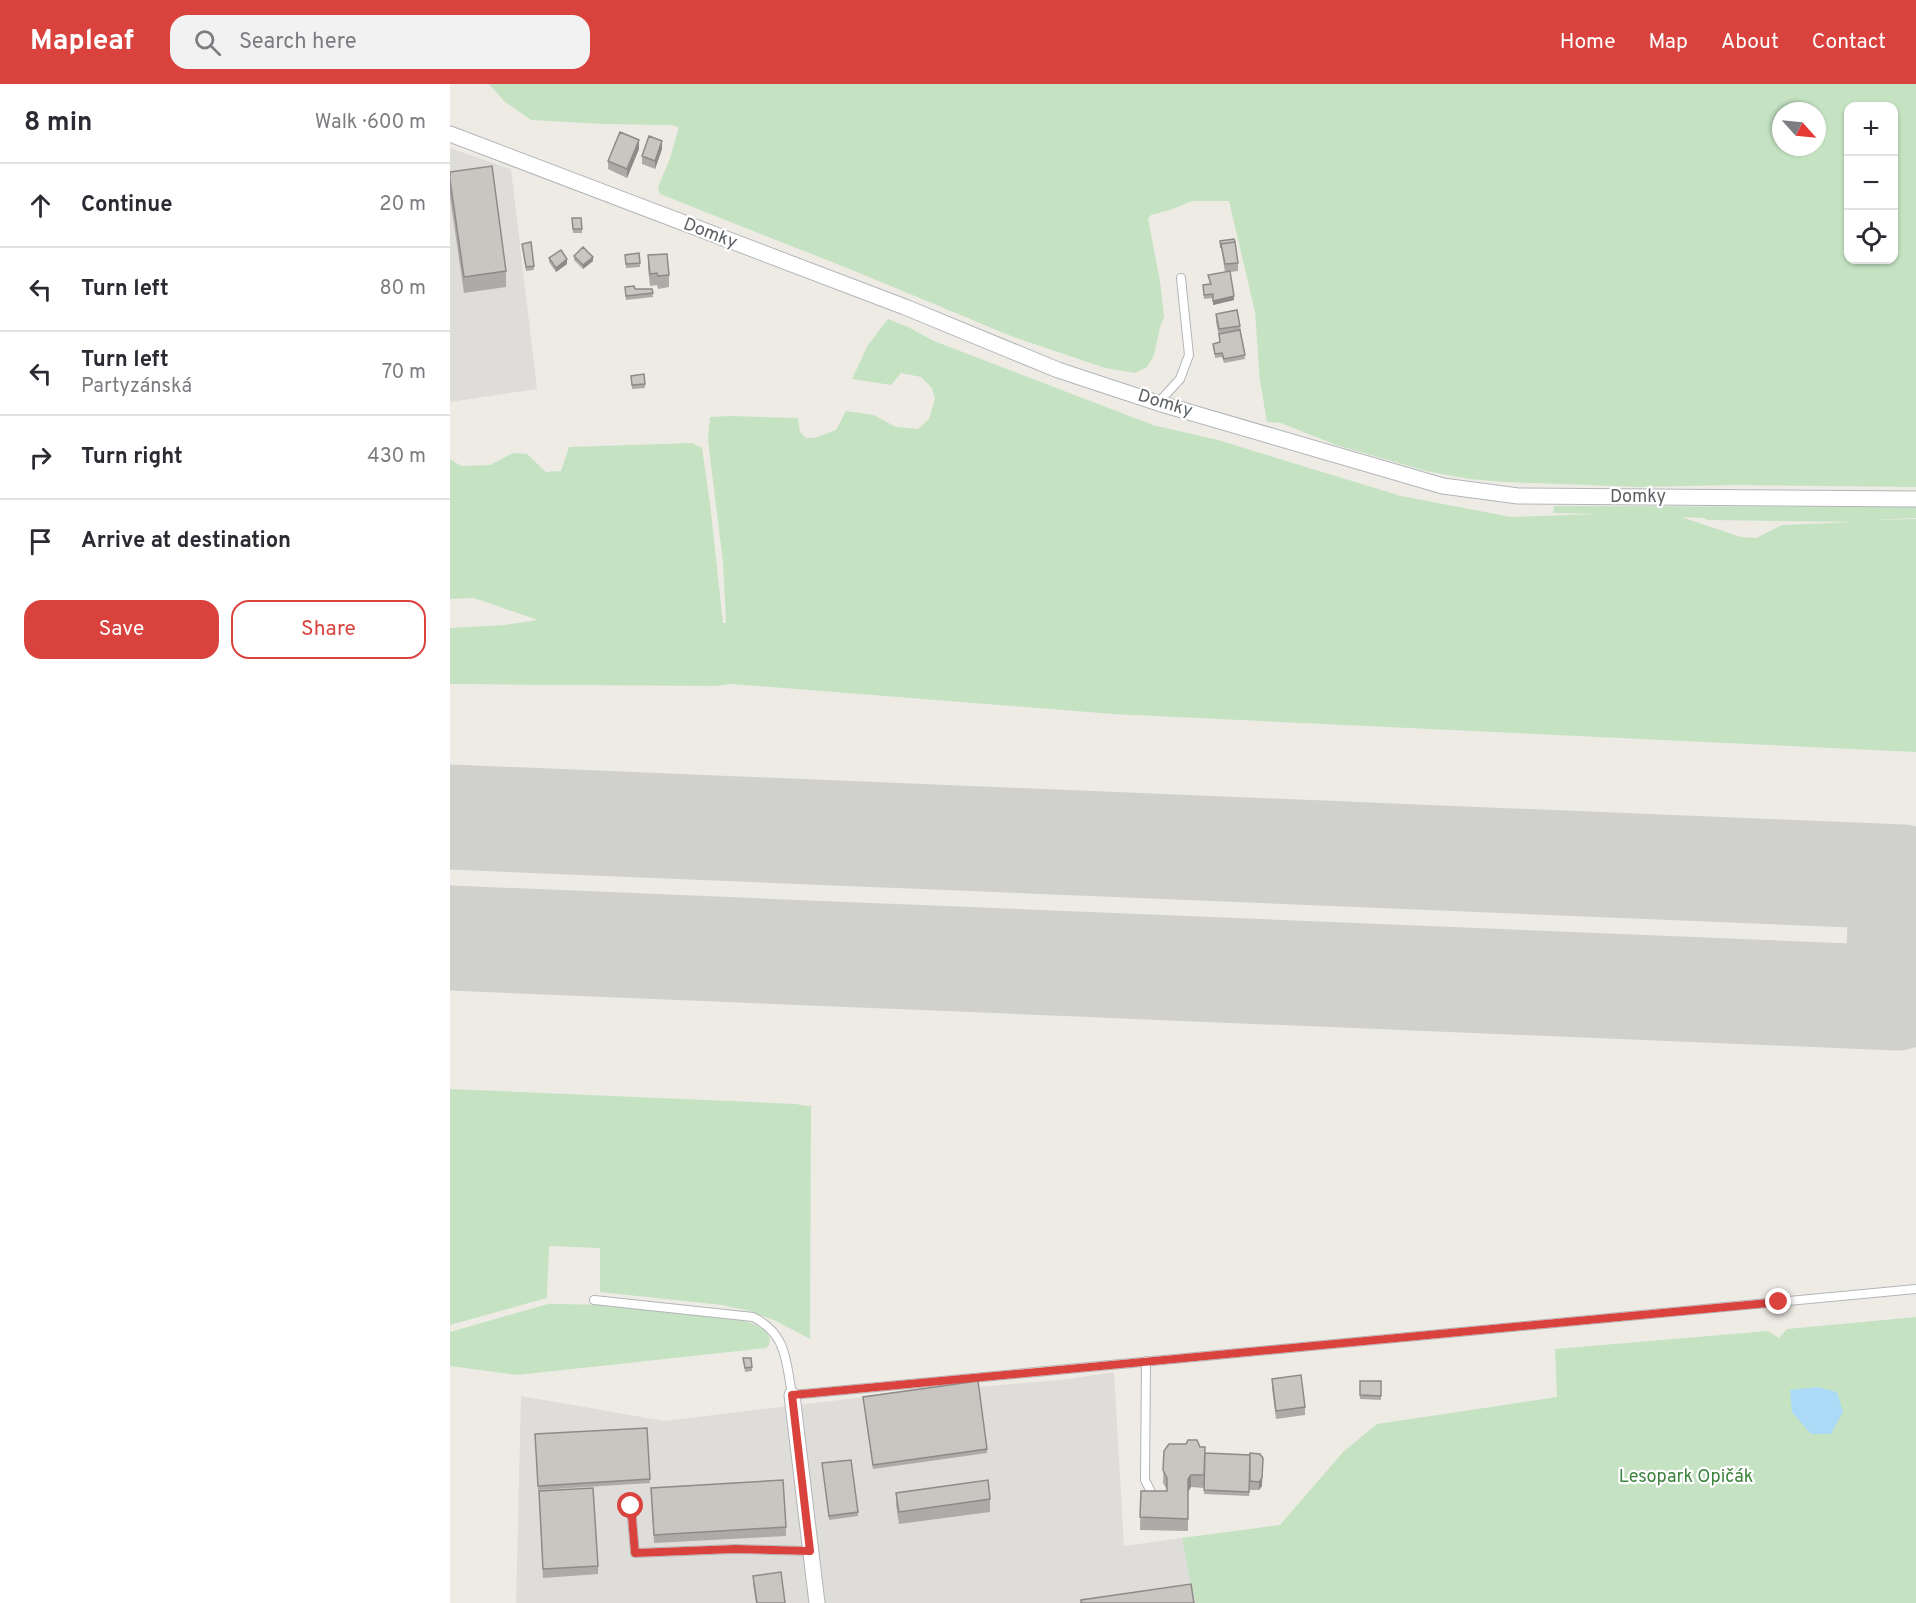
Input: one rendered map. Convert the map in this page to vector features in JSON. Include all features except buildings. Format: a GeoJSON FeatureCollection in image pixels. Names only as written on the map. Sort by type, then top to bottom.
{"type":"FeatureCollection","features":[{"type":"Feature","properties":{"kind":"street","name":"Domky"},"geometry":{"type":"LineString","coordinates":[[450,134],[905,308],[1058,370],[1158,403],[1443,486],[1518,496],[1916,499]]}},
{"type":"Feature","properties":{"kind":"street"},"geometry":{"type":"LineString","coordinates":[[792,1395],[817,1603]]}},
{"type":"Feature","properties":{"kind":"lane"},"geometry":{"type":"LineString","coordinates":[[1158,403],[1180,379],[1189,355],[1181,278]]}},
{"type":"Feature","properties":{"kind":"lane"},"geometry":{"type":"LineString","coordinates":[[594,1300],[753,1317],[764,1323],[783,1345],[792,1395],[1916,1289]]}},
{"type":"Feature","properties":{"kind":"lane"},"geometry":{"type":"LineString","coordinates":[[1146,1361],[1144,1480],[1154,1498]]}},
{"type":"Feature","properties":{"kind":"lane"},"geometry":{"type":"LineString","coordinates":[[631,1506],[635,1553],[735,1549],[810,1551]]}},
{"type":"Feature","properties":{"kind":"shaded area"},"geometry":{"type":"Polygon","coordinates":[[[450,148],[511,169],[537,389],[450,402],[450,148]]]}},
{"type":"Feature","properties":{"kind":"shaded area"},"geometry":{"type":"Polygon","coordinates":[[[1114,1372],[1124,1546],[1182,1538],[1196,1603],[516,1603],[521,1396],[664,1421],[856,1398],[1068,1379],[1114,1372]]]}},
{"type":"Feature","properties":{"kind":"green space"},"geometry":{"type":"Polygon","coordinates":[[[489,84],[1916,84],[1916,487],[1734,485],[1641,487],[1504,482],[1469,479],[1426,471],[1336,445],[1281,423],[1267,422],[1260,381],[1255,312],[1229,201],[1192,201],[1151,215],[1148,219],[1160,281],[1164,317],[1154,355],[1147,367],[1135,373],[1105,368],[1011,336],[660,194],[658,187],[679,127],[531,120],[504,101],[489,84]]]}},
{"type":"Feature","properties":{"kind":"green space"},"geometry":{"type":"Polygon","coordinates":[[[888,319],[934,341],[1153,425],[1218,440],[1401,496],[1511,517],[1598,514],[1553,513],[1554,506],[1916,507],[1916,518],[1872,520],[1916,519],[1916,752],[1113,714],[732,684],[715,686],[450,684],[450,628],[504,625],[538,620],[474,598],[450,599],[450,459],[461,466],[490,465],[513,453],[527,454],[546,472],[561,471],[569,447],[692,443],[702,448],[723,623],[726,623],[723,562],[708,440],[710,417],[798,418],[800,432],[806,438],[814,438],[836,430],[846,411],[874,415],[896,427],[918,429],[929,419],[935,399],[932,388],[921,377],[901,373],[891,385],[852,379],[868,345],[888,319]],[[1681,517],[1741,537],[1756,538],[1782,525],[1854,522],[1708,520],[1681,517]]]}},
{"type":"Feature","properties":{"kind":"green space"},"geometry":{"type":"Polygon","coordinates":[[[450,1089],[796,1104],[813,1107],[811,1108],[810,1339],[776,1321],[750,1311],[722,1305],[600,1292],[600,1248],[549,1246],[547,1298],[450,1325],[450,1089]]]}},
{"type":"Feature","properties":{"kind":"green space"},"geometry":{"type":"Polygon","coordinates":[[[548,1304],[661,1308],[725,1316],[749,1322],[764,1330],[770,1338],[769,1345],[766,1348],[517,1375],[450,1366],[450,1332],[548,1304]]]}},
{"type":"Feature","properties":{"kind":"green space","name":"Lesopark Opičák"},"geometry":{"type":"Polygon","coordinates":[[[1916,1317],[1916,1603],[1196,1603],[1182,1538],[1280,1525],[1343,1452],[1377,1424],[1557,1397],[1555,1349],[1768,1331],[1779,1338],[1787,1329],[1916,1317]]]}},
{"type":"Feature","properties":{"kind":"water"},"geometry":{"type":"Polygon","coordinates":[[[1817,1387],[1837,1392],[1843,1412],[1831,1434],[1811,1434],[1792,1412],[1790,1390],[1817,1387]]]}},
{"type":"Feature","properties":{"kind":"runway"},"geometry":{"type":"LineString","coordinates":[[450,817],[1902,877],[1897,998],[450,938]]}},
{"type":"Feature","properties":{"kind":"route"},"geometry":{"type":"LineString","coordinates":[[631,1506],[635,1553],[735,1549],[810,1551],[792,1395],[1779,1302]]}}]}
